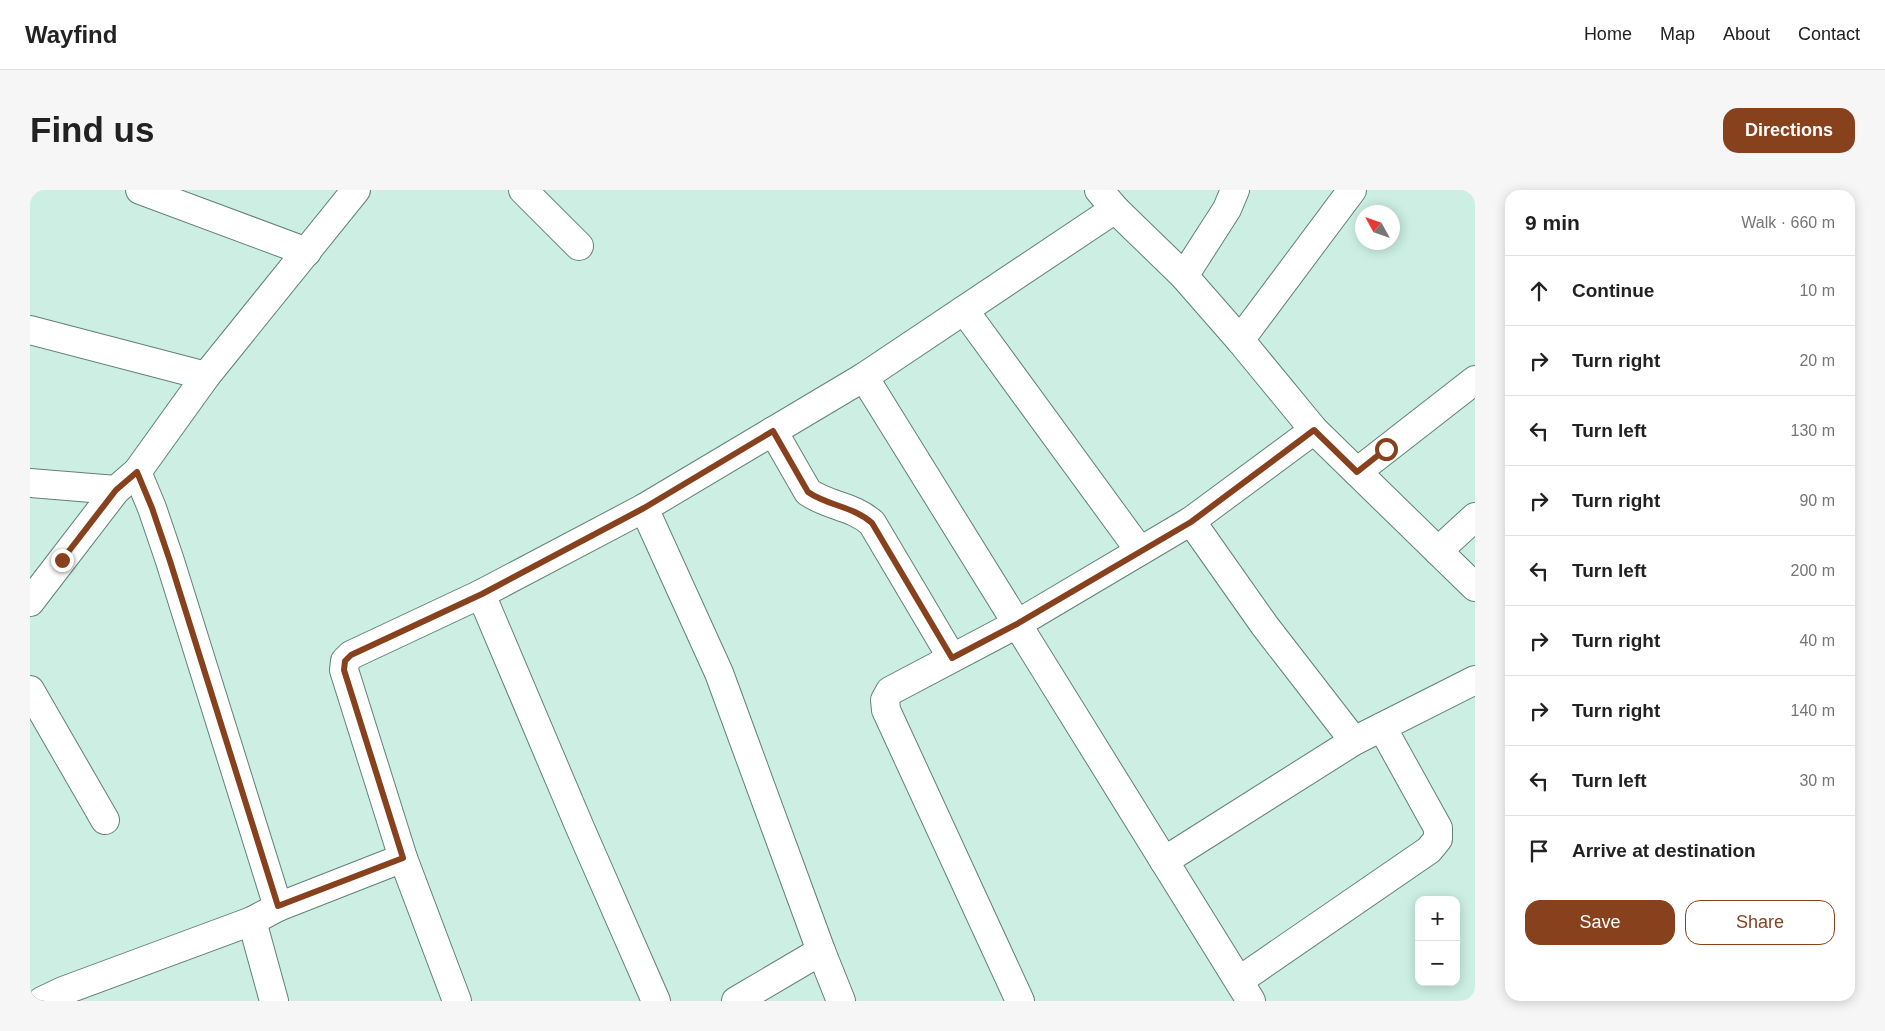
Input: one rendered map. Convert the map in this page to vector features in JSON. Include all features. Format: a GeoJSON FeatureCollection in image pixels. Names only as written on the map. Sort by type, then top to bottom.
{"type":"FeatureCollection","features":[{"type":"Feature","properties":{"kind":"street"},"geometry":{"type":"LineString","coordinates":[[140,190],[307,252]]}},
{"type":"Feature","properties":{"kind":"street"},"geometry":{"type":"LineString","coordinates":[[30,602],[116,490],[137,472],[206,376],[356,190]]}},
{"type":"Feature","properties":{"kind":"street"},"geometry":{"type":"LineString","coordinates":[[523,190],[579,246]]}},
{"type":"Feature","properties":{"kind":"street"},"geometry":{"type":"LineString","coordinates":[[1184,276],[1227,209],[1234,190]]}},
{"type":"Feature","properties":{"kind":"street"},"geometry":{"type":"LineString","coordinates":[[1240,340],[1352,190]]}},
{"type":"Feature","properties":{"kind":"street"},"geometry":{"type":"LineString","coordinates":[[457,1001],[403,858],[344,670],[345,661],[351,655],[482,594],[644,508],[864,377],[964,310],[1107,200],[1184,276],[1240,340],[1314,430],[1475,587]]}},
{"type":"Feature","properties":{"kind":"street"},"geometry":{"type":"LineString","coordinates":[[964,310],[1140,551]]}},
{"type":"Feature","properties":{"kind":"street"},"geometry":{"type":"LineString","coordinates":[[30,330],[206,376]]}},
{"type":"Feature","properties":{"kind":"street"},"geometry":{"type":"LineString","coordinates":[[864,377],[1105,763],[1164,862],[1246,990],[1429,850],[1438,839],[1438,828],[1382,727]]}},
{"type":"Feature","properties":{"kind":"street"},"geometry":{"type":"LineString","coordinates":[[1357,472],[1475,380]]}},
{"type":"Feature","properties":{"kind":"street"},"geometry":{"type":"LineString","coordinates":[[1020,1001],[886,710],[885,700],[890,691],[1017,624],[1191,522],[1314,430]]}},
{"type":"Feature","properties":{"kind":"street"},"geometry":{"type":"LineString","coordinates":[[773,431],[808,492],[818,499],[858,512],[872,523],[952,658]]}},
{"type":"Feature","properties":{"kind":"street"},"geometry":{"type":"LineString","coordinates":[[137,472],[152,508],[170,561],[278,906]]}},
{"type":"Feature","properties":{"kind":"street"},"geometry":{"type":"LineString","coordinates":[[30,483],[116,490]]}},
{"type":"Feature","properties":{"kind":"street"},"geometry":{"type":"LineString","coordinates":[[644,508],[719,672],[821,951],[842,1001]]}},
{"type":"Feature","properties":{"kind":"street"},"geometry":{"type":"LineString","coordinates":[[1438,551],[1475,516]]}},
{"type":"Feature","properties":{"kind":"street"},"geometry":{"type":"LineString","coordinates":[[1191,522],[1265,626],[1354,741]]}},
{"type":"Feature","properties":{"kind":"street"},"geometry":{"type":"LineString","coordinates":[[482,594],[581,830],[656,1001]]}},
{"type":"Feature","properties":{"kind":"street"},"geometry":{"type":"LineString","coordinates":[[1164,862],[1354,741],[1475,680]]}},
{"type":"Feature","properties":{"kind":"street"},"geometry":{"type":"LineString","coordinates":[[30,690],[105,820]]}},
{"type":"Feature","properties":{"kind":"street"},"geometry":{"type":"LineString","coordinates":[[57,998],[252,921],[278,906],[403,858]]}},
{"type":"Feature","properties":{"kind":"street"},"geometry":{"type":"LineString","coordinates":[[252,921],[274,1001]]}},
{"type":"Feature","properties":{"kind":"street"},"geometry":{"type":"LineString","coordinates":[[736,1001],[821,951]]}},
{"type":"Feature","properties":{"kind":"route"},"geometry":{"type":"LineString","coordinates":[[62,560],[116,490],[137,472],[152,508],[170,561],[278,906],[403,858],[344,670],[345,661],[351,655],[482,594],[644,508],[773,431],[808,492],[818,499],[858,512],[872,523],[952,658],[1017,624],[1191,522],[1314,430],[1357,472],[1386,449]]}}]}
